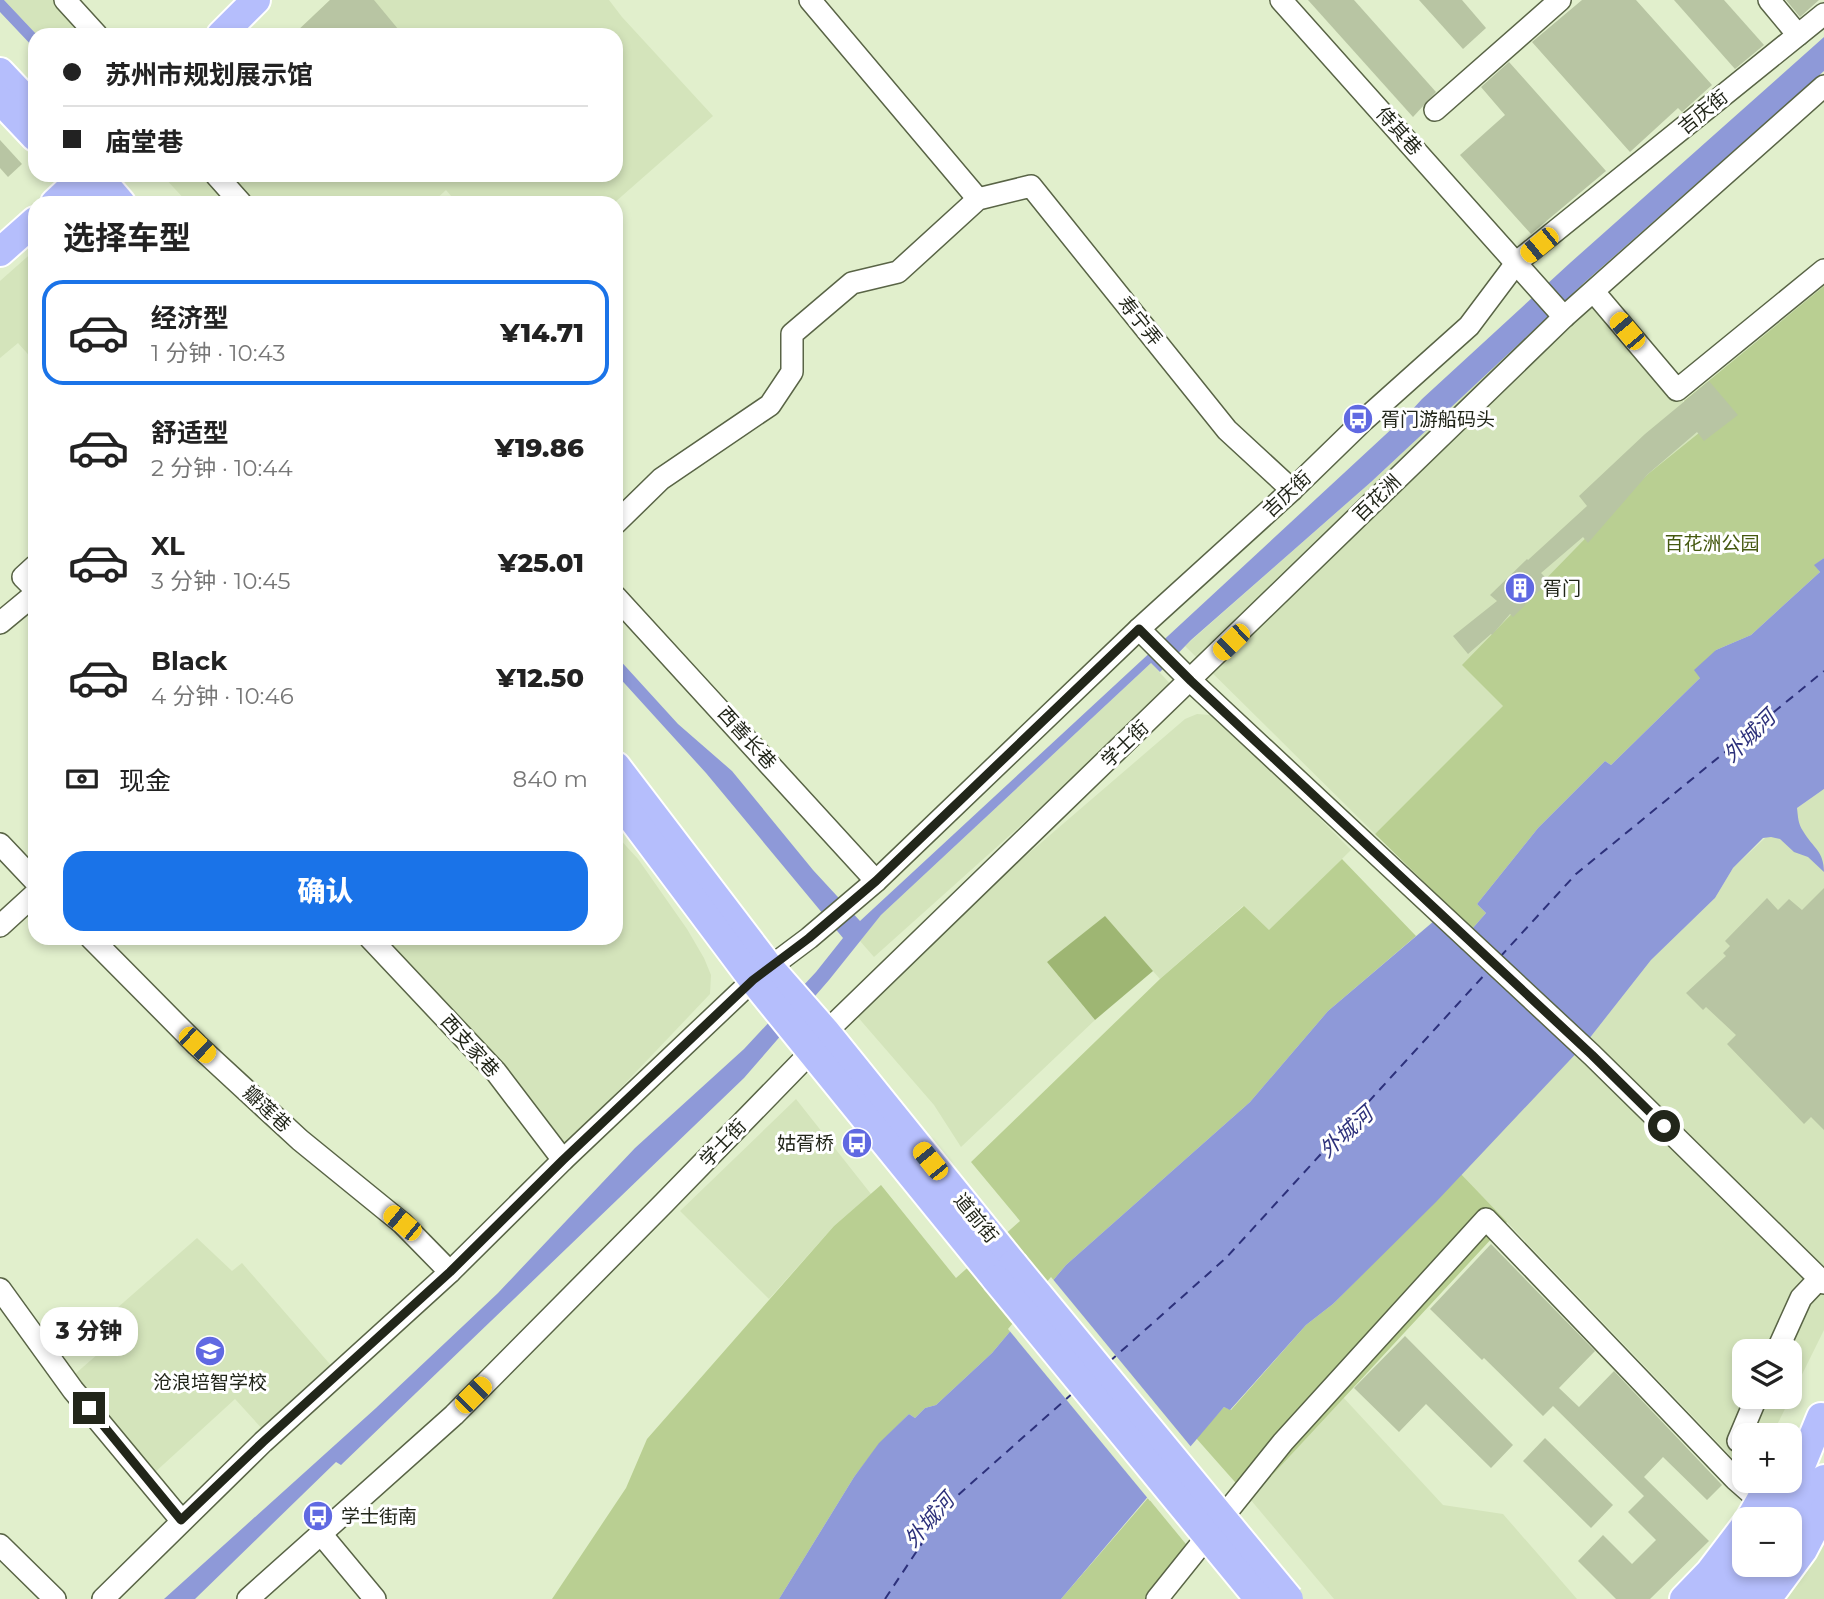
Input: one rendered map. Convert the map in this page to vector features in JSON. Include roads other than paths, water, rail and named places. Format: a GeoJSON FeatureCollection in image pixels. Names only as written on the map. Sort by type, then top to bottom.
{"type":"FeatureCollection","features":[{"type":"Feature","properties":{"kind":"main road"},"geometry":{"type":"LineString","coordinates":[[228,28],[256,0]]}},
{"type":"Feature","properties":{"kind":"main road"},"geometry":{"type":"LineString","coordinates":[[0,72],[28,102]]}},
{"type":"Feature","properties":{"kind":"main road"},"geometry":{"type":"LineString","coordinates":[[0,100],[28,130]]}},
{"type":"Feature","properties":{"kind":"main road"},"geometry":{"type":"LineString","coordinates":[[65,196],[85,182],[109,196]]}},
{"type":"Feature","properties":{"kind":"main road"},"geometry":{"type":"LineString","coordinates":[[0,252],[28,226]]}},
{"type":"Feature","properties":{"kind":"main road","name":"道前街"},"geometry":{"type":"LineString","coordinates":[[623,776],[761,974]]}},
{"type":"Feature","properties":{"kind":"main road","name":"道前街"},"geometry":{"type":"LineString","coordinates":[[623,806],[1004,1272],[1259,1599]]}},
{"type":"Feature","properties":{"kind":"main road","name":"道前街"},"geometry":{"type":"LineString","coordinates":[[1004,1272],[1289,1599]]}},
{"type":"Feature","properties":{"kind":"main road"},"geometry":{"type":"LineString","coordinates":[[1802,1441],[1823,1414]]}},
{"type":"Feature","properties":{"kind":"main road"},"geometry":{"type":"LineString","coordinates":[[1764,1505],[1789,1495],[1823,1414]]}},
{"type":"Feature","properties":{"kind":"main road"},"geometry":{"type":"LineString","coordinates":[[1802,1515],[1824,1479]]}},
{"type":"Feature","properties":{"kind":"main road"},"geometry":{"type":"LineString","coordinates":[[1767,1599],[1803,1550],[1824,1510]]}},
{"type":"Feature","properties":{"kind":"main road"},"geometry":{"type":"LineString","coordinates":[[1684,1599],[1710,1572],[1732,1543]]}},
{"type":"Feature","properties":{"kind":"main road"},"geometry":{"type":"LineString","coordinates":[[1711,1599],[1732,1576]]}},
{"type":"Feature","properties":{"kind":"main road"},"geometry":{"type":"LineString","coordinates":[[1741,1599],[1758,1577]]}},
{"type":"Feature","properties":{"kind":"street"},"geometry":{"type":"LineString","coordinates":[[65,0],[91,28]]}},
{"type":"Feature","properties":{"kind":"street"},"geometry":{"type":"LineString","coordinates":[[623,516],[662,479],[770,405],[792,372],[792,334],[852,283],[898,272],[978,199],[810,0]]}},
{"type":"Feature","properties":{"kind":"street","name":"侍其巷"},"geometry":{"type":"LineString","coordinates":[[1281,0],[1563,315]]}},
{"type":"Feature","properties":{"kind":"street"},"geometry":{"type":"LineString","coordinates":[[1435,110],[1560,0]]}},
{"type":"Feature","properties":{"kind":"street"},"geometry":{"type":"LineString","coordinates":[[1769,0],[1798,35]]}},
{"type":"Feature","properties":{"kind":"street","name":"吉庆街"},"geometry":{"type":"LineString","coordinates":[[103,1599],[263,1442],[450,1272],[563,1160],[761,974],[809,938],[876,881],[1143,632],[1364,420],[1469,326],[1517,262],[1824,15]]}},
{"type":"Feature","properties":{"kind":"street","name":"百花洲"},"geometry":{"type":"LineString","coordinates":[[1185,673],[1563,315],[1594,292],[1824,86]]}},
{"type":"Feature","properties":{"kind":"street"},"geometry":{"type":"LineString","coordinates":[[222,182],[236,196]]}},
{"type":"Feature","properties":{"kind":"street","name":"寿宁弄"},"geometry":{"type":"LineString","coordinates":[[978,199],[1031,186],[1227,430],[1292,490]]}},
{"type":"Feature","properties":{"kind":"street"},"geometry":{"type":"LineString","coordinates":[[1594,292],[1677,390],[1824,270]]}},
{"type":"Feature","properties":{"kind":"street"},"geometry":{"type":"LineString","coordinates":[[0,623],[28,598]]}},
{"type":"Feature","properties":{"kind":"street","name":"西善长巷"},"geometry":{"type":"LineString","coordinates":[[623,605],[876,881]]}},
{"type":"Feature","properties":{"kind":"street"},"geometry":{"type":"LineString","coordinates":[[1143,632],[1592,1055],[1822,1281],[1801,1298],[1782,1339]]}},
{"type":"Feature","properties":{"kind":"street","name":"学士街"},"geometry":{"type":"LineString","coordinates":[[248,1599],[454,1415],[655,1213],[811,1033],[1185,673]]}},
{"type":"Feature","properties":{"kind":"street"},"geometry":{"type":"LineString","coordinates":[[0,844],[28,874]]}},
{"type":"Feature","properties":{"kind":"street"},"geometry":{"type":"LineString","coordinates":[[0,926],[28,900]]}},
{"type":"Feature","properties":{"kind":"street","name":"瓣莲巷"},"geometry":{"type":"LineString","coordinates":[[98,945],[197,1045],[300,1140],[402,1223],[450,1272]]}},
{"type":"Feature","properties":{"kind":"street","name":"西支家巷"},"geometry":{"type":"LineString","coordinates":[[377,945],[496,1072],[563,1160]]}},
{"type":"Feature","properties":{"kind":"street"},"geometry":{"type":"LineString","coordinates":[[1157,1599],[1283,1442],[1486,1219],[1735,1479],[1764,1505]]}},
{"type":"Feature","properties":{"kind":"street"},"geometry":{"type":"LineString","coordinates":[[0,1289],[73,1390],[181,1520]]}},
{"type":"Feature","properties":{"kind":"street"},"geometry":{"type":"LineString","coordinates":[[321,1534],[375,1599]]}},
{"type":"Feature","properties":{"kind":"street"},"geometry":{"type":"LineString","coordinates":[[0,1545],[55,1599]]}},
{"type":"Feature","properties":{"kind":"water"},"geometry":{"type":"Polygon","coordinates":[[[0,0],[4,0],[30,28],[28,28],[28,42],[0,12],[0,0]]]}},
{"type":"Feature","properties":{"kind":"water"},"geometry":{"type":"Polygon","coordinates":[[[1824,37],[1824,71],[1585,282],[1371,482],[1191,640],[1160,672],[1151,663],[881,915],[744,1078],[341,1465],[336,1462],[195,1599],[164,1599],[376,1408],[498,1293],[635,1148],[744,1049],[816,972],[843,938],[706,773],[623,682],[623,664],[678,724],[732,771],[813,870],[860,921],[1570,263],[1824,37]]]}},
{"type":"Feature","properties":{"kind":"water","name":"外城河"},"geometry":{"type":"Polygon","coordinates":[[[1824,558],[1824,789],[1797,808],[1800,826],[1820,854],[1824,872],[1808,857],[1794,852],[1780,839],[1763,838],[1733,868],[1715,898],[1651,960],[1585,1044],[1436,1202],[1333,1304],[1306,1325],[1230,1410],[1224,1407],[1061,1599],[779,1599],[854,1477],[879,1443],[909,1414],[915,1418],[925,1408],[936,1405],[992,1353],[1066,1265],[1250,1102],[1328,1011],[1434,921],[1472,929],[1486,913],[1477,904],[1538,828],[1605,761],[1611,765],[1700,678],[1694,670],[1716,650],[1751,635],[1820,572],[1814,565],[1824,558]]]}},
{"type":"Feature","properties":{"kind":"place","name":"胥门游船码头"},"geometry":{"type":"Point","coordinates":[1358,419]}},
{"type":"Feature","properties":{"kind":"place","name":"胥门"},"geometry":{"type":"Point","coordinates":[1520,588]}},
{"type":"Feature","properties":{"kind":"place","name":"姑胥桥"},"geometry":{"type":"Point","coordinates":[857,1143]}},
{"type":"Feature","properties":{"kind":"place","name":"沧浪培智学校"},"geometry":{"type":"Point","coordinates":[210,1351]}},
{"type":"Feature","properties":{"kind":"place","name":"学士街南"},"geometry":{"type":"Point","coordinates":[318,1516]}},
{"type":"Feature","properties":{"kind":"park label","name":"百花洲公园"},"geometry":{"type":"Point","coordinates":[1712,543]}}]}
